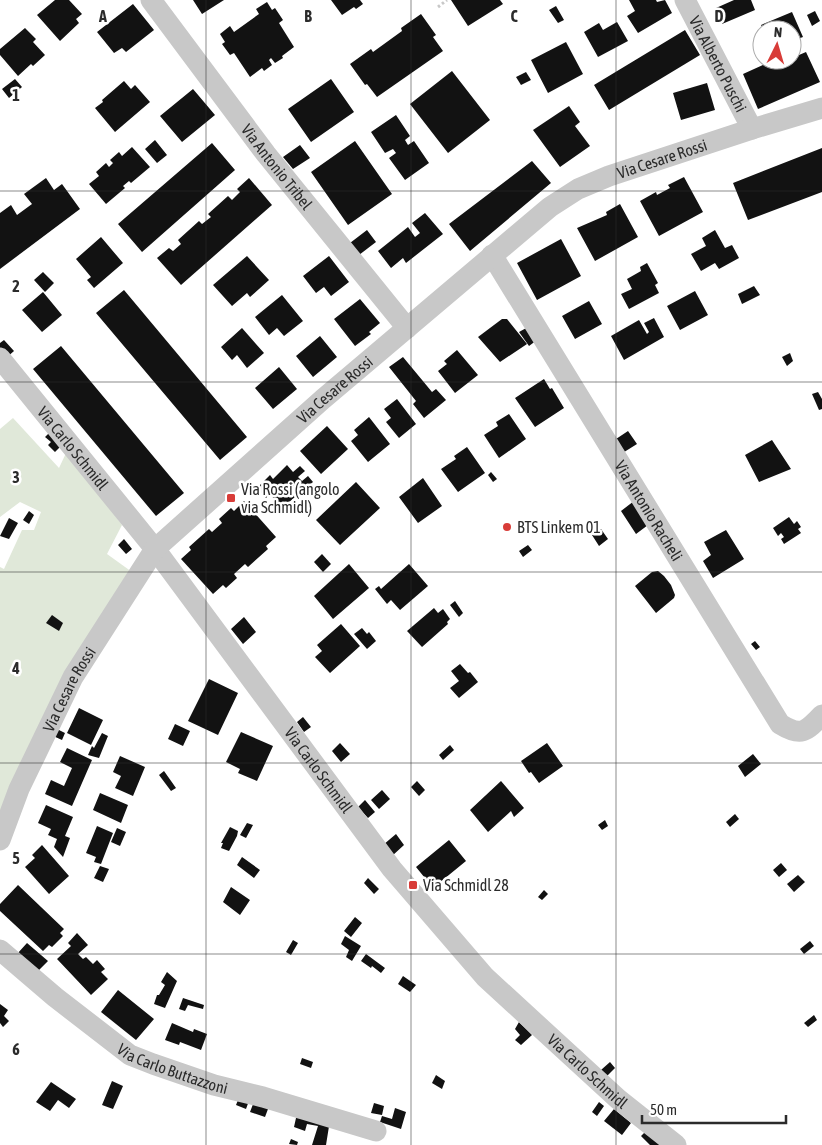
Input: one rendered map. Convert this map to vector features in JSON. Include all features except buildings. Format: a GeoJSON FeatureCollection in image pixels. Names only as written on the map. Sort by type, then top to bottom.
{"type":"FeatureCollection","features":[{"type":"Feature","properties":{"kind":"street","name":"Via Antonio Tribel"},"geometry":{"type":"LineString","coordinates":[[151,0],[266,154],[408,328]]}},
{"type":"Feature","properties":{"kind":"street","name":"Via Alberto Puschi"},"geometry":{"type":"LineString","coordinates":[[686,0],[752,129]]}},
{"type":"Feature","properties":{"kind":"street","name":"Via Cesare Rossi"},"geometry":{"type":"LineString","coordinates":[[0,840],[19,789],[73,676],[154,550],[323,399],[550,207],[578,189],[609,176],[822,108]]}},
{"type":"Feature","properties":{"kind":"street","name":"Via Antonio Racheli"},"geometry":{"type":"LineString","coordinates":[[492,255],[780,724],[793,732],[808,730],[822,715]]}},
{"type":"Feature","properties":{"kind":"street","name":"Via Carlo Schmidl"},"geometry":{"type":"LineString","coordinates":[[0,358],[154,550],[392,869],[485,977],[618,1099],[676,1145]]}},
{"type":"Feature","properties":{"kind":"street","name":"Via Carlo Buttazzoni"},"geometry":{"type":"LineString","coordinates":[[0,950],[55,998],[130,1055],[214,1084],[376,1132]]}},
{"type":"Feature","properties":{"kind":"path"},"geometry":{"type":"LineString","coordinates":[[438,7],[447,0]]}},
{"type":"Feature","properties":{"kind":"green space"},"geometry":{"type":"Polygon","coordinates":[[[13,418],[59,468],[67,451],[122,525],[107,554],[132,572],[0,814],[0,567],[4,569],[22,530],[34,530],[41,512],[20,502],[0,517],[0,429],[13,418]]]}},
{"type":"Feature","properties":{"kind":"place","name":"Via Rossi (angolo via Schmidl)"},"geometry":{"type":"Point","coordinates":[231,498]}},
{"type":"Feature","properties":{"kind":"place","name":"BTS Linkem 01"},"geometry":{"type":"Point","coordinates":[507,527]}},
{"type":"Feature","properties":{"kind":"place","name":"Via Schmidl 28"},"geometry":{"type":"Point","coordinates":[413,885]}}]}
